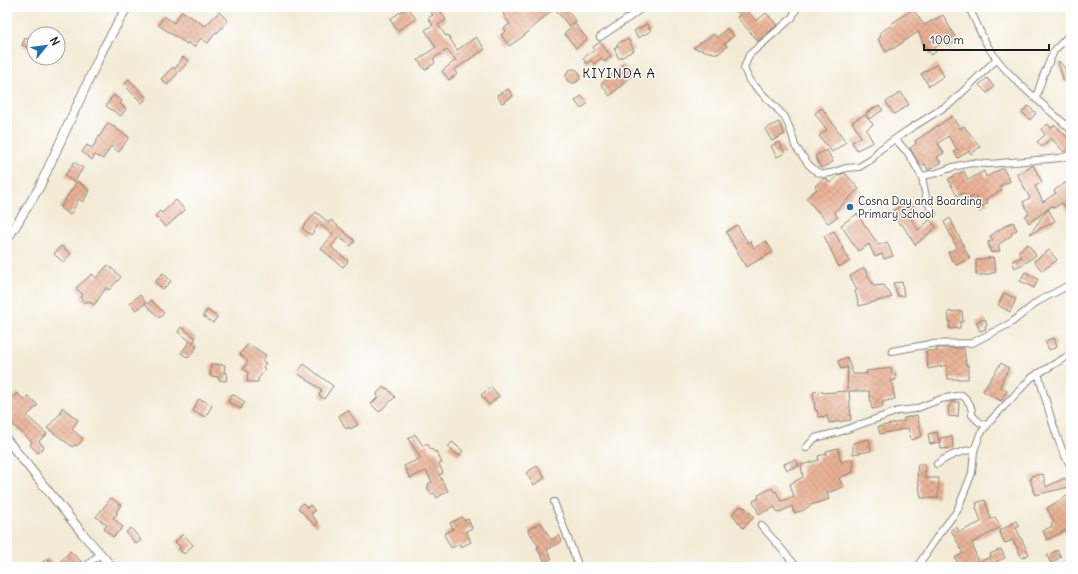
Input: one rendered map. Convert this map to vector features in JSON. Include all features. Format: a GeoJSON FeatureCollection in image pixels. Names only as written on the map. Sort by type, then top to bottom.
{"type":"FeatureCollection","features":[{"type":"Feature","properties":{"kind":"street"},"geometry":{"type":"LineString","coordinates":[[7,240],[39,188],[103,49],[127,7]]}},
{"type":"Feature","properties":{"kind":"street"},"geometry":{"type":"LineString","coordinates":[[600,37],[643,7]]}},
{"type":"Feature","properties":{"kind":"street"},"geometry":{"type":"LineString","coordinates":[[797,7],[792,18],[749,55],[744,68],[749,80],[785,117],[795,146],[809,165],[817,172],[824,174],[846,168],[859,167],[872,159],[879,150],[951,102],[997,59]]}},
{"type":"Feature","properties":{"kind":"street"},"geometry":{"type":"LineString","coordinates":[[969,7],[982,36],[997,59],[1071,130]]}},
{"type":"Feature","properties":{"kind":"street"},"geometry":{"type":"LineString","coordinates":[[1036,98],[1043,76],[1054,51],[1071,33]]}},
{"type":"Feature","properties":{"kind":"street"},"geometry":{"type":"LineString","coordinates":[[895,139],[908,153],[922,177],[926,197],[932,214]]}},
{"type":"Feature","properties":{"kind":"street"},"geometry":{"type":"LineString","coordinates":[[922,177],[971,163],[989,164],[1060,158],[1071,155]]}},
{"type":"Feature","properties":{"kind":"street"},"geometry":{"type":"LineString","coordinates":[[892,351],[930,344],[972,343],[1011,323],[1038,302],[1071,284]]}},
{"type":"Feature","properties":{"kind":"street"},"geometry":{"type":"LineString","coordinates":[[917,567],[939,534],[957,511],[972,473],[975,449],[980,434],[1023,385],[1038,373],[1071,354]]}},
{"type":"Feature","properties":{"kind":"street"},"geometry":{"type":"LineString","coordinates":[[1038,373],[1061,447],[1071,465]]}},
{"type":"Feature","properties":{"kind":"street"},"geometry":{"type":"LineString","coordinates":[[806,448],[815,438],[839,432],[898,411],[915,409],[940,399],[962,395],[968,400],[972,409],[972,415],[979,422],[987,426]]}},
{"type":"Feature","properties":{"kind":"street"},"geometry":{"type":"LineString","coordinates":[[7,440],[83,534],[112,567]]}},
{"type":"Feature","properties":{"kind":"street"},"geometry":{"type":"LineString","coordinates":[[937,464],[955,453],[975,449]]}},
{"type":"Feature","properties":{"kind":"street"},"geometry":{"type":"LineString","coordinates":[[554,502],[579,567]]}},
{"type":"Feature","properties":{"kind":"street"},"geometry":{"type":"LineString","coordinates":[[761,525],[797,567]]}},
{"type":"Feature","properties":{"kind":"street"},"geometry":{"type":"LineString","coordinates":[[85,567],[100,554]]}},
{"type":"Feature","properties":{"kind":"building"},"geometry":{"type":"Polygon","coordinates":[[[408,7],[416,19],[397,31],[390,19],[408,7]]]}},
{"type":"Feature","properties":{"kind":"building"},"geometry":{"type":"Polygon","coordinates":[[[426,7],[438,7],[446,20],[438,25],[446,36],[448,35],[457,50],[476,37],[485,49],[454,70],[457,74],[449,80],[442,71],[456,60],[447,50],[433,59],[435,63],[425,70],[418,60],[436,47],[425,30],[433,25],[428,18],[433,15],[426,7]]]}},
{"type":"Feature","properties":{"kind":"building"},"geometry":{"type":"Polygon","coordinates":[[[511,7],[564,7],[576,21],[569,26],[554,8],[525,35],[509,46],[501,35],[506,31],[504,28],[510,24],[503,14],[511,7]]]}},
{"type":"Feature","properties":{"kind":"building"},"geometry":{"type":"Polygon","coordinates":[[[733,7],[751,7],[747,11],[756,21],[766,13],[777,25],[758,41],[737,17],[740,15],[733,7]]]}},
{"type":"Feature","properties":{"kind":"building"},"geometry":{"type":"Polygon","coordinates":[[[913,9],[924,25],[943,15],[957,41],[947,46],[945,42],[934,48],[936,52],[930,55],[918,32],[886,52],[878,39],[881,37],[879,33],[913,9]]]}},
{"type":"Feature","properties":{"kind":"building"},"geometry":{"type":"Polygon","coordinates":[[[182,11],[205,26],[219,12],[228,21],[217,33],[216,32],[208,43],[201,38],[194,47],[158,25],[164,16],[174,23],[182,11]]]}},
{"type":"Feature","properties":{"kind":"building"},"geometry":{"type":"Polygon","coordinates":[[[575,24],[587,39],[576,48],[564,33],[575,24]]]}},
{"type":"Feature","properties":{"kind":"building"},"geometry":{"type":"Polygon","coordinates":[[[647,24],[651,31],[638,38],[634,31],[647,24]]]}},
{"type":"Feature","properties":{"kind":"building"},"geometry":{"type":"Polygon","coordinates":[[[727,28],[734,35],[725,44],[727,46],[718,54],[693,48],[714,34],[717,38],[727,28]]]}},
{"type":"Feature","properties":{"kind":"building"},"geometry":{"type":"Polygon","coordinates":[[[25,38],[26,38],[26,47],[22,45],[25,38]]]}},
{"type":"Feature","properties":{"kind":"building"},"geometry":{"type":"Polygon","coordinates":[[[628,39],[634,50],[619,59],[614,48],[618,46],[617,44],[628,39]]]}},
{"type":"Feature","properties":{"kind":"building"},"geometry":{"type":"Polygon","coordinates":[[[600,42],[611,56],[604,62],[601,58],[594,64],[591,60],[587,64],[583,58],[595,50],[593,47],[600,42]]]}},
{"type":"Feature","properties":{"kind":"building"},"geometry":{"type":"Polygon","coordinates":[[[183,57],[189,61],[167,85],[161,79],[173,67],[175,69],[183,57]]]}},
{"type":"Feature","properties":{"kind":"building"},"geometry":{"type":"Polygon","coordinates":[[[1059,61],[1071,77],[1064,82],[1058,62],[1059,61]]]}},
{"type":"Feature","properties":{"kind":"building"},"geometry":{"type":"Polygon","coordinates":[[[623,64],[633,75],[610,96],[601,84],[623,64]]]}},
{"type":"Feature","properties":{"kind":"building"},"geometry":{"type":"Polygon","coordinates":[[[937,64],[944,76],[929,86],[921,74],[937,64]]]}},
{"type":"Feature","properties":{"kind":"building"},"geometry":{"type":"Polygon","coordinates":[[[573,69],[578,71],[580,76],[578,81],[573,83],[568,81],[566,76],[568,71],[573,69]]]}},
{"type":"Feature","properties":{"kind":"building"},"geometry":{"type":"Polygon","coordinates":[[[987,78],[994,87],[987,93],[979,85],[987,78]]]}},
{"type":"Feature","properties":{"kind":"building"},"geometry":{"type":"Polygon","coordinates":[[[129,79],[147,98],[142,103],[124,85],[129,79]]]}},
{"type":"Feature","properties":{"kind":"building"},"geometry":{"type":"Polygon","coordinates":[[[508,89],[513,96],[502,103],[497,95],[508,89]]]}},
{"type":"Feature","properties":{"kind":"building"},"geometry":{"type":"Polygon","coordinates":[[[901,92],[909,105],[894,114],[886,102],[901,92]]]}},
{"type":"Feature","properties":{"kind":"building"},"geometry":{"type":"Polygon","coordinates":[[[113,95],[122,101],[120,104],[126,109],[121,116],[106,106],[113,95]]]}},
{"type":"Feature","properties":{"kind":"building"},"geometry":{"type":"Polygon","coordinates":[[[581,96],[588,103],[581,109],[575,101],[581,96]]]}},
{"type":"Feature","properties":{"kind":"building"},"geometry":{"type":"Polygon","coordinates":[[[879,105],[883,110],[869,119],[866,113],[879,105]]]}},
{"type":"Feature","properties":{"kind":"building"},"geometry":{"type":"Polygon","coordinates":[[[1028,106],[1036,113],[1030,120],[1022,112],[1028,106]]]}},
{"type":"Feature","properties":{"kind":"building"},"geometry":{"type":"Polygon","coordinates":[[[822,108],[846,142],[832,152],[819,136],[827,130],[815,113],[822,108]]]}},
{"type":"Feature","properties":{"kind":"building"},"geometry":{"type":"Polygon","coordinates":[[[864,115],[873,124],[866,130],[873,142],[857,150],[852,142],[861,137],[852,122],[864,115]]]}},
{"type":"Feature","properties":{"kind":"building"},"geometry":{"type":"Polygon","coordinates":[[[952,116],[960,129],[964,126],[980,147],[971,154],[969,151],[958,158],[954,152],[957,149],[948,136],[938,144],[944,153],[937,157],[941,163],[928,170],[925,164],[921,166],[910,148],[916,144],[915,141],[952,116]]]}},
{"type":"Feature","properties":{"kind":"building"},"geometry":{"type":"Polygon","coordinates":[[[779,122],[785,134],[772,141],[765,129],[779,122]]]}},
{"type":"Feature","properties":{"kind":"building"},"geometry":{"type":"Polygon","coordinates":[[[108,123],[129,137],[119,152],[111,146],[103,159],[95,155],[92,160],[82,152],[87,145],[92,148],[108,123]]]}},
{"type":"Feature","properties":{"kind":"building"},"geometry":{"type":"Polygon","coordinates":[[[1048,124],[1051,128],[1055,125],[1071,141],[1071,146],[1064,152],[1051,138],[1042,147],[1037,142],[1045,135],[1041,129],[1048,124]]]}},
{"type":"Feature","properties":{"kind":"building"},"geometry":{"type":"Polygon","coordinates":[[[779,142],[785,153],[777,157],[771,146],[779,142]]]}},
{"type":"Feature","properties":{"kind":"building"},"geometry":{"type":"Polygon","coordinates":[[[827,150],[833,162],[821,168],[815,156],[827,150]]]}},
{"type":"Feature","properties":{"kind":"building"},"geometry":{"type":"Polygon","coordinates":[[[74,162],[83,168],[74,182],[65,176],[74,162]]]}},
{"type":"Feature","properties":{"kind":"building"},"geometry":{"type":"Polygon","coordinates":[[[1033,165],[1042,182],[1035,186],[1043,202],[1056,193],[1054,191],[1056,189],[1068,181],[1071,185],[1071,216],[1062,203],[1054,208],[1052,206],[1029,223],[1025,216],[1029,214],[1023,202],[1030,198],[1017,174],[1033,165]]]}},
{"type":"Feature","properties":{"kind":"building"},"geometry":{"type":"Polygon","coordinates":[[[1003,168],[1010,181],[1000,186],[1002,190],[986,199],[988,203],[981,207],[976,195],[968,199],[964,193],[957,196],[948,179],[964,171],[968,180],[984,171],[986,177],[1003,168]]]}},
{"type":"Feature","properties":{"kind":"building"},"geometry":{"type":"Polygon","coordinates":[[[845,173],[859,189],[834,212],[838,217],[828,223],[806,198],[817,189],[815,186],[824,178],[826,178],[830,183],[839,175],[845,173]]]}},
{"type":"Feature","properties":{"kind":"building"},"geometry":{"type":"Polygon","coordinates":[[[77,181],[89,190],[89,192],[83,202],[79,199],[70,215],[60,208],[77,181]]]}},
{"type":"Feature","properties":{"kind":"building"},"geometry":{"type":"Polygon","coordinates":[[[176,200],[185,210],[166,227],[155,216],[160,211],[162,213],[176,200]]]}},
{"type":"Feature","properties":{"kind":"building"},"geometry":{"type":"Polygon","coordinates":[[[908,201],[915,212],[909,216],[918,230],[930,220],[936,227],[915,245],[902,224],[900,225],[891,212],[908,201]]]}},
{"type":"Feature","properties":{"kind":"building"},"geometry":{"type":"Polygon","coordinates":[[[1048,209],[1055,221],[1030,234],[1048,209]]]}},
{"type":"Feature","properties":{"kind":"building"},"geometry":{"type":"Polygon","coordinates":[[[316,212],[329,223],[331,220],[355,241],[351,246],[339,237],[331,247],[348,261],[343,267],[321,249],[333,234],[319,224],[311,235],[302,228],[316,212]]]}},
{"type":"Feature","properties":{"kind":"building"},"geometry":{"type":"Polygon","coordinates":[[[857,214],[879,245],[887,242],[893,256],[884,259],[882,254],[875,257],[869,244],[858,251],[841,225],[857,214]]]}},
{"type":"Feature","properties":{"kind":"building"},"geometry":{"type":"Polygon","coordinates":[[[950,218],[970,259],[956,265],[954,260],[952,261],[948,252],[957,248],[944,222],[950,218]]]}},
{"type":"Feature","properties":{"kind":"building"},"geometry":{"type":"Polygon","coordinates":[[[1013,222],[1017,230],[1011,233],[1012,235],[998,245],[1000,251],[991,253],[988,242],[993,240],[990,236],[1013,222]]]}},
{"type":"Feature","properties":{"kind":"building"},"geometry":{"type":"Polygon","coordinates":[[[737,225],[748,243],[750,241],[754,248],[766,241],[773,252],[746,267],[726,232],[737,225]]]}},
{"type":"Feature","properties":{"kind":"building"},"geometry":{"type":"Polygon","coordinates":[[[834,231],[850,261],[839,267],[824,236],[834,231]]]}},
{"type":"Feature","properties":{"kind":"building"},"geometry":{"type":"Polygon","coordinates":[[[1028,244],[1036,255],[1027,262],[1015,268],[1012,261],[1022,257],[1018,252],[1028,244]]]}},
{"type":"Feature","properties":{"kind":"building"},"geometry":{"type":"Polygon","coordinates":[[[61,246],[71,254],[63,262],[54,254],[61,246]]]}},
{"type":"Feature","properties":{"kind":"building"},"geometry":{"type":"Polygon","coordinates":[[[1049,250],[1057,260],[1042,271],[1034,261],[1049,250]]]}},
{"type":"Feature","properties":{"kind":"building"},"geometry":{"type":"Polygon","coordinates":[[[993,257],[996,272],[985,275],[976,275],[976,260],[993,257]]]}},
{"type":"Feature","properties":{"kind":"building"},"geometry":{"type":"Polygon","coordinates":[[[108,265],[121,277],[109,290],[106,288],[94,305],[88,301],[85,303],[80,297],[83,295],[76,288],[92,274],[96,278],[108,265]]]}},
{"type":"Feature","properties":{"kind":"building"},"geometry":{"type":"Polygon","coordinates":[[[864,268],[874,286],[884,285],[892,297],[859,306],[855,291],[857,290],[850,276],[864,268]]]}},
{"type":"Feature","properties":{"kind":"building"},"geometry":{"type":"Polygon","coordinates":[[[1025,272],[1038,279],[1034,288],[1020,281],[1025,272]]]}},
{"type":"Feature","properties":{"kind":"building"},"geometry":{"type":"Polygon","coordinates":[[[163,273],[171,281],[163,289],[155,282],[163,273]]]}},
{"type":"Feature","properties":{"kind":"building"},"geometry":{"type":"Polygon","coordinates":[[[902,282],[904,296],[898,296],[893,283],[902,282]]]}},
{"type":"Feature","properties":{"kind":"building"},"geometry":{"type":"Polygon","coordinates":[[[1004,293],[1016,299],[1010,312],[998,305],[1004,293]]]}},
{"type":"Feature","properties":{"kind":"building"},"geometry":{"type":"Polygon","coordinates":[[[140,295],[146,303],[136,310],[130,303],[140,295]]]}},
{"type":"Feature","properties":{"kind":"building"},"geometry":{"type":"Polygon","coordinates":[[[151,300],[164,313],[160,318],[146,305],[151,300]]]}},
{"type":"Feature","properties":{"kind":"building"},"geometry":{"type":"Polygon","coordinates":[[[207,310],[217,317],[213,323],[203,316],[207,310]]]}},
{"type":"Feature","properties":{"kind":"building"},"geometry":{"type":"Polygon","coordinates":[[[962,311],[963,322],[960,322],[960,328],[950,329],[948,312],[962,311]]]}},
{"type":"Feature","properties":{"kind":"building"},"geometry":{"type":"Polygon","coordinates":[[[985,319],[987,325],[985,326],[986,329],[980,331],[976,322],[985,319]]]}},
{"type":"Feature","properties":{"kind":"building"},"geometry":{"type":"Polygon","coordinates":[[[181,327],[196,338],[193,343],[178,332],[181,327]]]}},
{"type":"Feature","properties":{"kind":"building"},"geometry":{"type":"Polygon","coordinates":[[[1054,338],[1057,347],[1049,350],[1045,341],[1054,338]]]}},
{"type":"Feature","properties":{"kind":"building"},"geometry":{"type":"Polygon","coordinates":[[[190,341],[197,347],[188,358],[181,353],[190,341]]]}},
{"type":"Feature","properties":{"kind":"building"},"geometry":{"type":"Polygon","coordinates":[[[248,344],[266,355],[262,361],[266,363],[263,367],[265,369],[258,379],[258,382],[247,382],[248,372],[243,369],[248,361],[240,354],[248,344]]]}},
{"type":"Feature","properties":{"kind":"building"},"geometry":{"type":"Polygon","coordinates":[[[937,348],[964,348],[966,365],[968,365],[968,379],[948,379],[947,365],[928,369],[926,351],[937,351],[937,348]]]}},
{"type":"Feature","properties":{"kind":"building"},"geometry":{"type":"Polygon","coordinates":[[[847,357],[853,374],[867,374],[866,371],[892,368],[891,374],[895,373],[896,380],[891,380],[895,399],[882,402],[883,407],[872,409],[869,391],[849,391],[851,420],[829,423],[827,416],[818,417],[817,410],[815,410],[813,392],[822,391],[823,393],[847,391],[848,367],[841,369],[838,361],[847,357]]]}},
{"type":"Feature","properties":{"kind":"building"},"geometry":{"type":"Polygon","coordinates":[[[1001,363],[1009,368],[1000,386],[1007,391],[1001,401],[983,391],[1001,363]]]}},
{"type":"Feature","properties":{"kind":"building"},"geometry":{"type":"Polygon","coordinates":[[[211,364],[225,365],[224,373],[227,373],[226,381],[219,380],[219,377],[210,376],[211,364]]]}},
{"type":"Feature","properties":{"kind":"building"},"geometry":{"type":"Polygon","coordinates":[[[304,364],[333,386],[324,399],[319,395],[322,390],[297,373],[304,364]]]}},
{"type":"Feature","properties":{"kind":"building"},"geometry":{"type":"Polygon","coordinates":[[[384,387],[386,389],[387,388],[395,397],[379,412],[371,404],[378,397],[377,393],[384,387]]]}},
{"type":"Feature","properties":{"kind":"building"},"geometry":{"type":"Polygon","coordinates":[[[491,387],[499,396],[489,405],[481,395],[491,387]]]}},
{"type":"Feature","properties":{"kind":"building"},"geometry":{"type":"Polygon","coordinates":[[[17,393],[24,400],[28,396],[38,405],[27,416],[47,434],[39,441],[44,447],[38,453],[30,445],[32,442],[12,424],[7,429],[7,404],[17,393]]]}},
{"type":"Feature","properties":{"kind":"building"},"geometry":{"type":"Polygon","coordinates":[[[232,394],[245,402],[241,409],[228,402],[232,394]]]}},
{"type":"Feature","properties":{"kind":"building"},"geometry":{"type":"Polygon","coordinates":[[[199,399],[212,406],[205,417],[193,411],[199,399]]]}},
{"type":"Feature","properties":{"kind":"building"},"geometry":{"type":"Polygon","coordinates":[[[951,402],[959,402],[958,417],[948,416],[951,402]]]}},
{"type":"Feature","properties":{"kind":"building"},"geometry":{"type":"Polygon","coordinates":[[[62,407],[78,420],[72,429],[83,439],[77,446],[75,444],[73,447],[47,428],[60,414],[62,407]]]}},
{"type":"Feature","properties":{"kind":"building"},"geometry":{"type":"Polygon","coordinates":[[[348,410],[358,425],[350,429],[349,427],[346,429],[339,416],[348,410]]]}},
{"type":"Feature","properties":{"kind":"building"},"geometry":{"type":"Polygon","coordinates":[[[917,415],[922,436],[911,440],[908,428],[880,434],[878,427],[904,421],[904,418],[917,415]]]}},
{"type":"Feature","properties":{"kind":"building"},"geometry":{"type":"Polygon","coordinates":[[[937,432],[939,442],[930,444],[928,434],[937,432]]]}},
{"type":"Feature","properties":{"kind":"building"},"geometry":{"type":"Polygon","coordinates":[[[415,434],[423,446],[427,443],[431,450],[432,449],[434,452],[436,451],[442,463],[439,464],[443,473],[439,475],[448,491],[437,498],[434,493],[431,494],[427,487],[429,486],[428,484],[432,482],[426,471],[410,478],[404,466],[421,458],[408,439],[415,434]]]}},
{"type":"Feature","properties":{"kind":"building"},"geometry":{"type":"Polygon","coordinates":[[[952,436],[953,448],[941,449],[940,438],[952,436]]]}},
{"type":"Feature","properties":{"kind":"building"},"geometry":{"type":"Polygon","coordinates":[[[869,439],[871,451],[853,454],[853,443],[869,439]]]}},
{"type":"Feature","properties":{"kind":"building"},"geometry":{"type":"Polygon","coordinates":[[[452,442],[463,451],[459,456],[448,447],[452,442]]]}},
{"type":"Feature","properties":{"kind":"building"},"geometry":{"type":"Polygon","coordinates":[[[838,448],[841,462],[852,459],[854,466],[852,466],[853,472],[839,478],[843,487],[827,493],[829,499],[794,513],[792,506],[778,513],[775,507],[759,514],[753,501],[759,498],[758,495],[772,488],[774,492],[776,491],[781,501],[794,497],[790,484],[803,477],[801,465],[819,460],[818,456],[827,454],[826,451],[838,448]]]}},
{"type":"Feature","properties":{"kind":"building"},"geometry":{"type":"Polygon","coordinates":[[[796,459],[799,466],[787,470],[784,464],[796,459]]]}},
{"type":"Feature","properties":{"kind":"building"},"geometry":{"type":"Polygon","coordinates":[[[918,464],[925,464],[925,478],[939,478],[938,498],[921,498],[917,472],[918,464]]]}},
{"type":"Feature","properties":{"kind":"building"},"geometry":{"type":"Polygon","coordinates":[[[537,466],[545,478],[534,485],[526,473],[537,466]]]}},
{"type":"Feature","properties":{"kind":"building"},"geometry":{"type":"Polygon","coordinates":[[[1043,474],[1046,487],[1065,478],[1069,487],[1035,495],[1030,479],[1032,479],[1031,476],[1043,474]]]}},
{"type":"Feature","properties":{"kind":"building"},"geometry":{"type":"Polygon","coordinates":[[[1067,496],[1071,505],[1071,539],[1066,530],[1047,540],[1043,531],[1052,526],[1051,524],[1054,522],[1047,508],[1067,496]]]}},
{"type":"Feature","properties":{"kind":"building"},"geometry":{"type":"Polygon","coordinates":[[[111,498],[121,505],[116,512],[118,513],[113,518],[123,527],[113,537],[104,529],[107,525],[96,517],[111,498]]]}},
{"type":"Feature","properties":{"kind":"building"},"geometry":{"type":"Polygon","coordinates":[[[985,500],[991,519],[995,517],[1001,527],[972,543],[978,562],[991,557],[990,554],[1001,549],[1005,558],[991,564],[992,567],[960,567],[955,558],[963,553],[951,530],[957,527],[959,532],[981,522],[976,503],[985,500]]]}},
{"type":"Feature","properties":{"kind":"building"},"geometry":{"type":"Polygon","coordinates":[[[303,503],[307,508],[310,505],[315,511],[311,514],[318,523],[315,526],[298,508],[303,503]]]}},
{"type":"Feature","properties":{"kind":"building"},"geometry":{"type":"Polygon","coordinates":[[[741,506],[754,517],[743,528],[732,514],[741,506]]]}},
{"type":"Feature","properties":{"kind":"building"},"geometry":{"type":"Polygon","coordinates":[[[462,517],[464,521],[468,519],[472,528],[466,531],[471,542],[461,547],[460,544],[451,548],[444,534],[453,529],[450,523],[462,517]]]}},
{"type":"Feature","properties":{"kind":"building"},"geometry":{"type":"Polygon","coordinates":[[[1016,521],[1020,526],[1016,528],[1029,554],[1022,558],[1013,540],[1005,543],[999,531],[1016,521]]]}},
{"type":"Feature","properties":{"kind":"building"},"geometry":{"type":"Polygon","coordinates":[[[541,522],[551,540],[559,535],[562,541],[547,550],[552,558],[545,562],[537,548],[539,547],[528,530],[541,522]]]}},
{"type":"Feature","properties":{"kind":"building"},"geometry":{"type":"Polygon","coordinates":[[[131,528],[141,540],[136,544],[126,532],[131,528]]]}},
{"type":"Feature","properties":{"kind":"building"},"geometry":{"type":"Polygon","coordinates":[[[183,534],[193,545],[184,554],[179,549],[181,547],[175,542],[183,534]]]}},
{"type":"Feature","properties":{"kind":"building"},"geometry":{"type":"Polygon","coordinates":[[[1057,550],[1061,557],[1051,563],[1047,556],[1057,550]]]}},
{"type":"Feature","properties":{"kind":"building"},"geometry":{"type":"Polygon","coordinates":[[[70,551],[81,561],[75,567],[56,567],[70,551]]]}},
{"type":"Feature","properties":{"kind":"building"},"geometry":{"type":"Polygon","coordinates":[[[47,558],[56,567],[38,567],[47,558]]]}},
{"type":"Feature","properties":{"kind":"place","name":"Cosna Day and Boarding Primary School"},"geometry":{"type":"Point","coordinates":[850,207]}},
{"type":"Feature","properties":{"kind":"district","name":"KIYINDA A"},"geometry":{"type":"Point","coordinates":[619,73]}}]}
